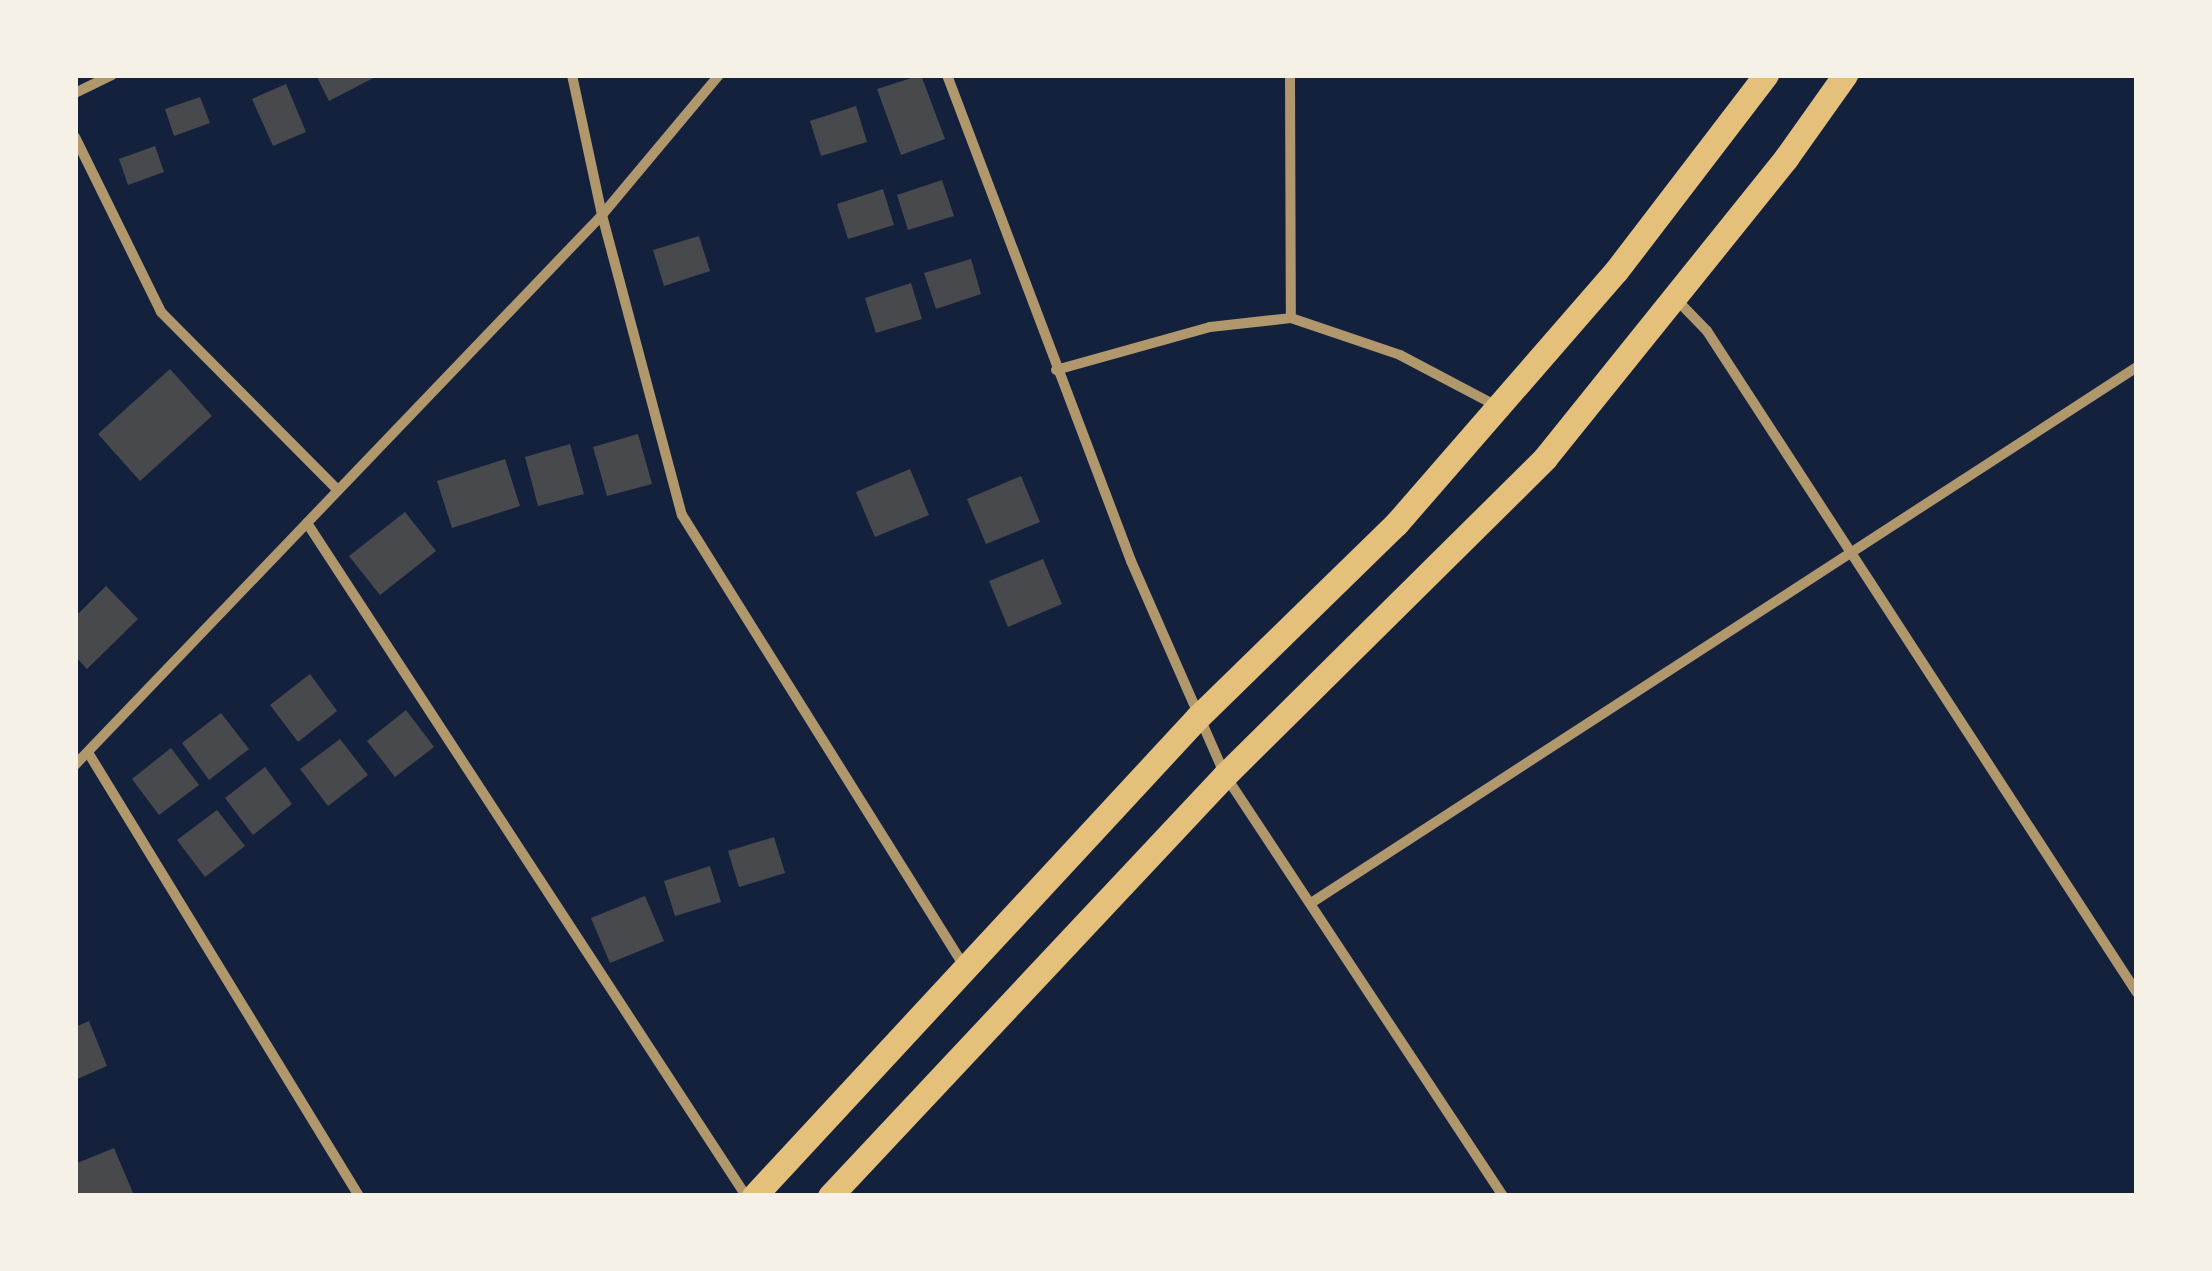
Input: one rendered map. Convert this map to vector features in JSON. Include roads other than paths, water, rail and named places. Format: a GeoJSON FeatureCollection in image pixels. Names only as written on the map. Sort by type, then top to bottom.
{"type":"FeatureCollection","features":[{"type":"Feature","properties":{"kind":"main road"},"geometry":{"type":"LineString","coordinates":[[754,1196],[967,971],[1197,718],[1396,524],[1616,271],[1766,75]]}},
{"type":"Feature","properties":{"kind":"main road"},"geometry":{"type":"LineString","coordinates":[[830,1196],[1225,774],[1545,458],[1675,298],[1845,75]]}},
{"type":"Feature","properties":{"kind":"street"},"geometry":{"type":"LineString","coordinates":[[75,93],[112,75]]}},
{"type":"Feature","properties":{"kind":"street"},"geometry":{"type":"LineString","coordinates":[[572,75],[602,215],[682,516],[967,971]]}},
{"type":"Feature","properties":{"kind":"street"},"geometry":{"type":"LineString","coordinates":[[75,765],[602,215],[719,75]]}},
{"type":"Feature","properties":{"kind":"street"},"geometry":{"type":"LineString","coordinates":[[947,75],[1056,370],[1197,718],[1225,774],[1503,1196]]}},
{"type":"Feature","properties":{"kind":"street"},"geometry":{"type":"LineString","coordinates":[[1290,75],[1291,318]]}},
{"type":"Feature","properties":{"kind":"street"},"geometry":{"type":"LineString","coordinates":[[75,137],[160,312],[338,490]]}},
{"type":"Feature","properties":{"kind":"street"},"geometry":{"type":"LineString","coordinates":[[1675,298],[1707,331],[2137,993]]}},
{"type":"Feature","properties":{"kind":"street"},"geometry":{"type":"LineString","coordinates":[[1056,370],[1210,327],[1291,318],[1400,355],[1499,406]]}},
{"type":"Feature","properties":{"kind":"street"},"geometry":{"type":"LineString","coordinates":[[1311,902],[1580,724],[1855,555],[2137,368]]}},
{"type":"Feature","properties":{"kind":"street"},"geometry":{"type":"LineString","coordinates":[[307,523],[746,1196]]}},
{"type":"Feature","properties":{"kind":"street"},"geometry":{"type":"LineString","coordinates":[[89,754],[360,1196]]}}]}
